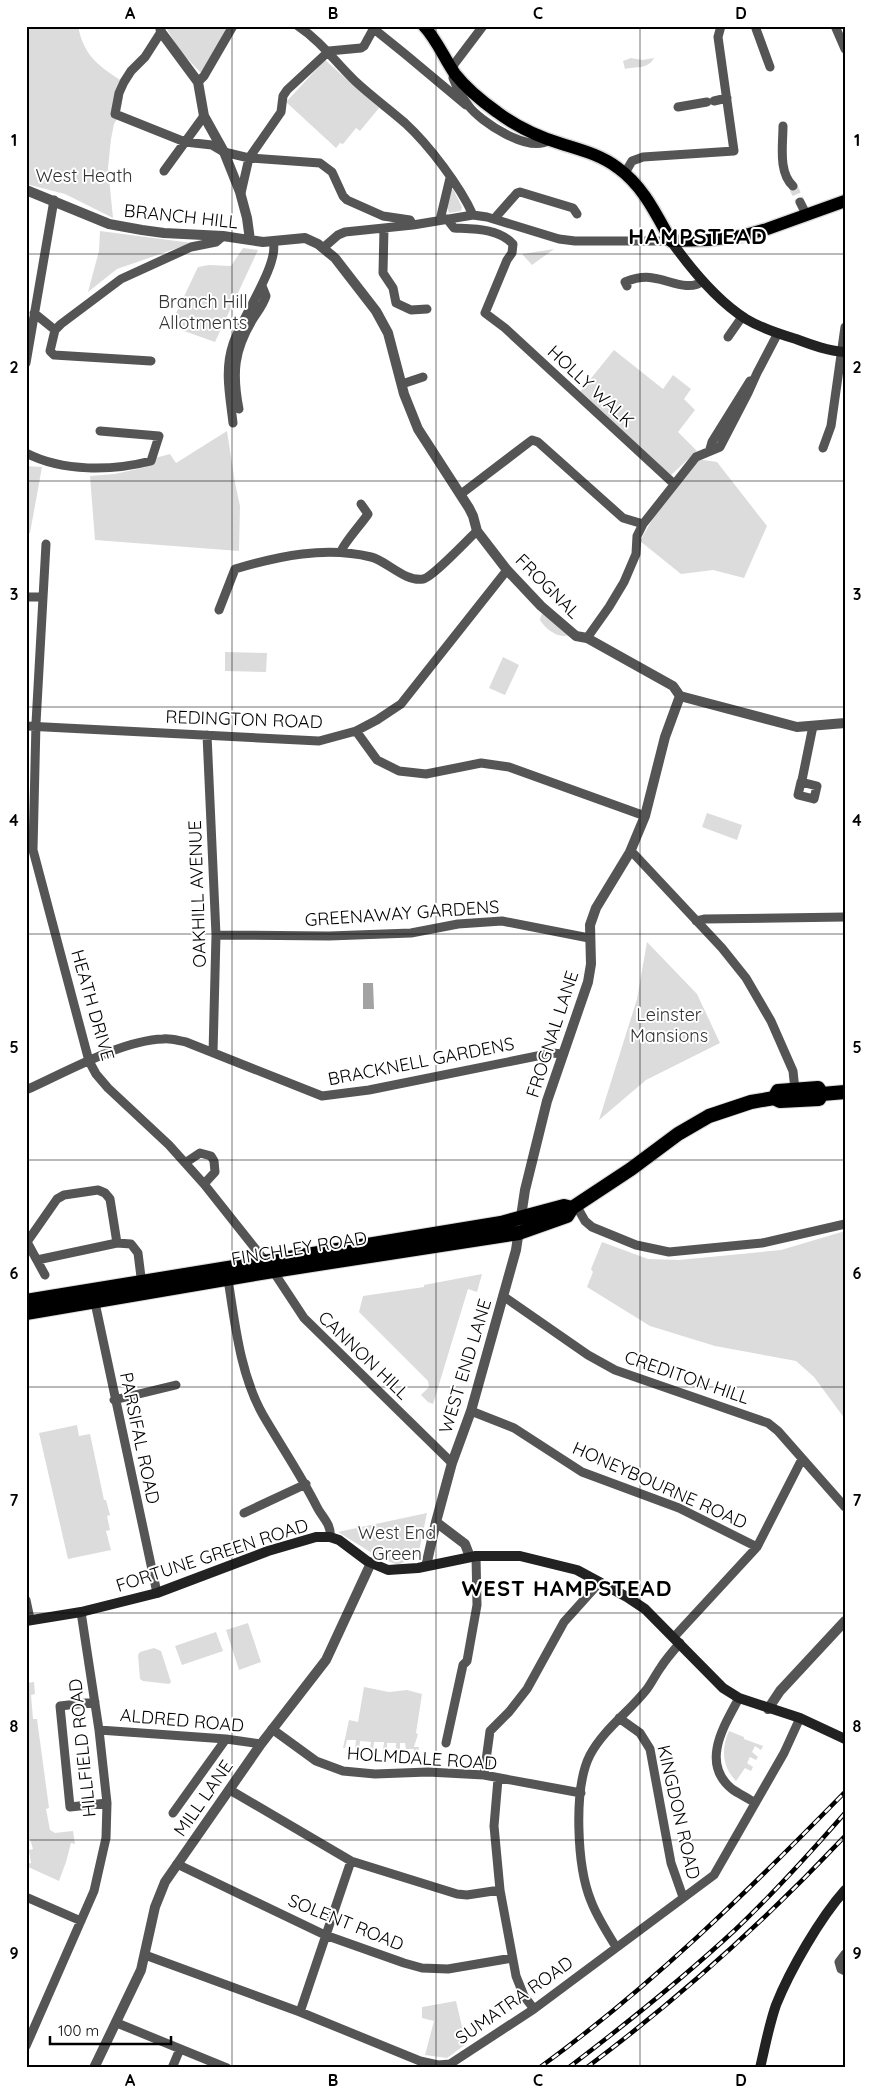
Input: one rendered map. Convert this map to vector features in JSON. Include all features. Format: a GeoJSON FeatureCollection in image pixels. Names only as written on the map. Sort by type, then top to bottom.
{"type":"FeatureCollection","features":[{"type":"Feature","properties":{"kind":"highway","name":"FINCHLEY ROAD"},"geometry":{"type":"LineString","coordinates":[[774,1098],[778,1091],[818,1088],[822,1094]]}},
{"type":"Feature","properties":{"kind":"highway","name":"FINCHLEY ROAD"},"geometry":{"type":"LineString","coordinates":[[822,1094],[845,1092]]}},
{"type":"Feature","properties":{"kind":"highway","name":"FINCHLEY ROAD"},"geometry":{"type":"LineString","coordinates":[[142,1287],[228,1279],[268,1266],[519,1233],[567,1216],[574,1206],[631,1169],[694,1123],[733,1107],[774,1098],[780,1101],[819,1099],[822,1094]]}},
{"type":"Feature","properties":{"kind":"highway","name":"FINCHLEY ROAD"},"geometry":{"type":"LineString","coordinates":[[26,1313],[93,1296],[521,1219],[564,1206],[574,1206]]}},
{"type":"Feature","properties":{"kind":"highway","name":"FINCHLEY ROAD"},"geometry":{"type":"LineString","coordinates":[[26,1301],[93,1296]]}},
{"type":"Feature","properties":{"kind":"main road"},"geometry":{"type":"LineString","coordinates":[[425,27],[453,70],[496,112],[523,129],[549,140],[592,153],[625,174],[654,208],[671,241],[703,281],[742,317],[778,333],[843,352]]}},
{"type":"Feature","properties":{"kind":"main road"},"geometry":{"type":"LineString","coordinates":[[671,241],[726,239],[763,230],[845,201]]}},
{"type":"Feature","properties":{"kind":"main road","name":"FORTUNE GREEN ROAD"},"geometry":{"type":"LineString","coordinates":[[28,1620],[81,1612],[157,1593],[268,1551],[316,1537],[330,1537],[339,1540],[371,1563]]}},
{"type":"Feature","properties":{"kind":"main road"},"geometry":{"type":"LineString","coordinates":[[371,1563],[388,1570],[418,1568],[473,1556],[520,1556],[543,1560],[577,1570],[645,1609],[723,1688],[739,1698],[800,1718],[845,1739]]}},
{"type":"Feature","properties":{"kind":"main road"},"geometry":{"type":"LineString","coordinates":[[759,2067],[769,2026],[787,1980],[837,1899],[845,1890]]}},
{"type":"Feature","properties":{"kind":"street"},"geometry":{"type":"LineString","coordinates":[[198,82],[204,76],[233,26]]}},
{"type":"Feature","properties":{"kind":"street"},"geometry":{"type":"LineString","coordinates":[[298,26],[320,42],[329,51],[334,60],[357,83],[430,148],[473,215]]}},
{"type":"Feature","properties":{"kind":"street"},"geometry":{"type":"LineString","coordinates":[[483,26],[453,70],[454,82],[468,105],[492,126],[516,138],[540,144],[549,140]]}},
{"type":"Feature","properties":{"kind":"street"},"geometry":{"type":"LineString","coordinates":[[625,174],[632,161],[643,157],[732,152],[735,149],[716,26]]}},
{"type":"Feature","properties":{"kind":"street"},"geometry":{"type":"LineString","coordinates":[[718,37],[721,26]]}},
{"type":"Feature","properties":{"kind":"street"},"geometry":{"type":"LineString","coordinates":[[755,26],[770,67]]}},
{"type":"Feature","properties":{"kind":"street"},"geometry":{"type":"LineString","coordinates":[[835,26],[845,49]]}},
{"type":"Feature","properties":{"kind":"street"},"geometry":{"type":"LineString","coordinates":[[241,193],[249,158],[281,112],[283,96],[287,90],[329,51],[361,48],[374,28],[425,69],[465,105],[468,105]]}},
{"type":"Feature","properties":{"kind":"street"},"geometry":{"type":"LineString","coordinates":[[250,240],[248,218],[241,193],[224,152],[204,116],[198,82],[161,29],[145,57],[131,71],[124,82],[119,93],[116,114],[185,142],[212,145],[224,152],[249,158],[320,163],[332,172],[341,192],[347,200],[383,216],[410,220],[413,225]]}},
{"type":"Feature","properties":{"kind":"street"},"geometry":{"type":"LineString","coordinates":[[678,107],[727,98]]}},
{"type":"Feature","properties":{"kind":"street"},"geometry":{"type":"LineString","coordinates":[[164,171],[204,116]]}},
{"type":"Feature","properties":{"kind":"street"},"geometry":{"type":"LineString","coordinates":[[783,126],[783,169],[786,180],[793,186]]}},
{"type":"Feature","properties":{"kind":"street"},"geometry":{"type":"LineString","coordinates":[[443,220],[450,178]]}},
{"type":"Feature","properties":{"kind":"street","name":"BRANCH HILL"},"geometry":{"type":"LineString","coordinates":[[26,190],[109,224],[164,233],[223,236],[263,242],[306,238],[323,248]]}},
{"type":"Feature","properties":{"kind":"street"},"geometry":{"type":"LineString","coordinates":[[494,220],[517,193],[520,192],[573,208],[577,214]]}},
{"type":"Feature","properties":{"kind":"street"},"geometry":{"type":"LineString","coordinates":[[26,364],[54,200]]}},
{"type":"Feature","properties":{"kind":"street"},"geometry":{"type":"LineString","coordinates":[[800,202],[806,214]]}},
{"type":"Feature","properties":{"kind":"street"},"geometry":{"type":"LineString","coordinates":[[323,248],[342,232],[413,225],[473,215],[559,239],[575,241],[671,241]]}},
{"type":"Feature","properties":{"kind":"street","name":"HOLLY WALK"},"geometry":{"type":"LineString","coordinates":[[443,220],[454,228],[493,232],[507,238],[512,244],[512,253],[507,260],[485,313],[505,328],[673,483]]}},
{"type":"Feature","properties":{"kind":"street"},"geometry":{"type":"LineString","coordinates":[[384,228],[383,273],[393,288],[396,303],[411,310],[427,309]]}},
{"type":"Feature","properties":{"kind":"street"},"geometry":{"type":"LineString","coordinates":[[151,361],[54,355],[50,350],[56,330],[121,279],[176,253],[216,242],[223,236]]}},
{"type":"Feature","properties":{"kind":"street"},"geometry":{"type":"LineString","coordinates":[[233,423],[228,364],[233,344],[242,323],[262,286],[275,248],[273,242]]}},
{"type":"Feature","properties":{"kind":"street","name":"FROGNAL"},"geometry":{"type":"LineString","coordinates":[[323,248],[340,264],[376,311],[388,334],[402,384],[418,429],[473,516],[477,531],[507,570],[541,606],[576,636],[586,638],[673,686],[680,696],[796,727],[845,723]]}},
{"type":"Feature","properties":{"kind":"street"},"geometry":{"type":"LineString","coordinates":[[627,286],[626,282],[638,277],[653,278],[687,286],[698,285],[703,281]]}},
{"type":"Feature","properties":{"kind":"street"},"geometry":{"type":"LineString","coordinates":[[239,409],[234,379],[235,364],[242,340],[261,309],[266,296],[262,286]]}},
{"type":"Feature","properties":{"kind":"street"},"geometry":{"type":"LineString","coordinates":[[34,313],[56,330]]}},
{"type":"Feature","properties":{"kind":"street"},"geometry":{"type":"LineString","coordinates":[[728,336],[742,317]]}},
{"type":"Feature","properties":{"kind":"street"},"geometry":{"type":"LineString","coordinates":[[823,448],[831,426],[843,352],[845,327]]}},
{"type":"Feature","properties":{"kind":"street"},"geometry":{"type":"LineString","coordinates":[[586,638],[609,608],[624,582],[636,554],[637,536],[643,524],[673,483],[696,457],[710,449],[720,447],[778,333]]}},
{"type":"Feature","properties":{"kind":"street"},"geometry":{"type":"LineString","coordinates":[[402,384],[423,378]]}},
{"type":"Feature","properties":{"kind":"street"},"geometry":{"type":"LineString","coordinates":[[26,453],[48,463],[76,467],[129,466],[151,461],[159,436],[100,431]]}},
{"type":"Feature","properties":{"kind":"street"},"geometry":{"type":"LineString","coordinates":[[460,494],[532,440],[538,442],[623,518],[643,524]]}},
{"type":"Feature","properties":{"kind":"street"},"geometry":{"type":"LineString","coordinates":[[341,552],[342,546],[354,534],[368,514],[361,504]]}},
{"type":"Feature","properties":{"kind":"street"},"geometry":{"type":"LineString","coordinates":[[219,610],[234,569],[258,562],[318,551],[341,552],[372,557],[409,577],[420,580],[430,575],[477,531]]}},
{"type":"Feature","properties":{"kind":"street","name":"HEATH DRIVE"},"geometry":{"type":"LineString","coordinates":[[46,544],[31,726],[30,851],[89,1061],[96,1074],[108,1088],[140,1117],[204,1184],[233,1218],[268,1266]]}},
{"type":"Feature","properties":{"kind":"street","name":"REDINGTON ROAD"},"geometry":{"type":"LineString","coordinates":[[31,726],[318,741],[356,731],[401,704],[507,570]]}},
{"type":"Feature","properties":{"kind":"street"},"geometry":{"type":"LineString","coordinates":[[26,597],[42,598]]}},
{"type":"Feature","properties":{"kind":"street","name":"FROGNAL LANE"},"geometry":{"type":"LineString","coordinates":[[521,1219],[525,1190],[548,1101],[588,982],[591,964],[590,925],[596,908],[630,852],[645,816],[665,737],[680,696]]}},
{"type":"Feature","properties":{"kind":"street"},"geometry":{"type":"LineString","coordinates":[[801,782],[814,726]]}},
{"type":"Feature","properties":{"kind":"street"},"geometry":{"type":"LineString","coordinates":[[356,731],[377,760],[399,771],[426,774],[480,763],[509,767],[645,816]]}},
{"type":"Feature","properties":{"kind":"street","name":"OAKHILL AVENUE"},"geometry":{"type":"LineString","coordinates":[[207,734],[216,935],[213,1053]]}},
{"type":"Feature","properties":{"kind":"street"},"geometry":{"type":"LineString","coordinates":[[630,852],[634,854],[722,948],[746,978],[771,1021],[793,1071],[795,1090]]}},
{"type":"Feature","properties":{"kind":"street"},"geometry":{"type":"LineString","coordinates":[[696,921],[704,919],[845,917]]}},
{"type":"Feature","properties":{"kind":"street","name":"GREENAWAY GARDENS"},"geometry":{"type":"LineString","coordinates":[[216,935],[329,936],[411,933],[458,924],[502,921],[589,938]]}},
{"type":"Feature","properties":{"kind":"street","name":"BRACKNELL GARDENS"},"geometry":{"type":"LineString","coordinates":[[26,1090],[89,1061],[147,1041],[163,1039],[186,1042],[322,1096],[369,1090],[552,1053],[563,1054]]}},
{"type":"Feature","properties":{"kind":"street"},"geometry":{"type":"LineString","coordinates":[[185,1163],[200,1153],[210,1156],[214,1161],[215,1172],[204,1184]]}},
{"type":"Feature","properties":{"kind":"street"},"geometry":{"type":"LineString","coordinates":[[45,1275],[27,1242],[58,1200],[71,1194],[98,1190],[105,1193],[110,1199],[117,1243]]}},
{"type":"Feature","properties":{"kind":"street"},"geometry":{"type":"LineString","coordinates":[[574,1206],[592,1227],[636,1245],[669,1252],[762,1243],[845,1224]]}},
{"type":"Feature","properties":{"kind":"street","name":"WEST END LANE"},"geometry":{"type":"LineString","coordinates":[[426,1566],[452,1463],[471,1410],[503,1296],[521,1219]]}},
{"type":"Feature","properties":{"kind":"street"},"geometry":{"type":"LineString","coordinates":[[37,1260],[117,1243],[130,1244],[138,1254],[142,1287]]}},
{"type":"Feature","properties":{"kind":"street","name":"CANNON HILL"},"geometry":{"type":"LineString","coordinates":[[268,1266],[304,1318],[452,1463]]}},
{"type":"Feature","properties":{"kind":"street"},"geometry":{"type":"LineString","coordinates":[[228,1279],[240,1351],[251,1387],[262,1413],[306,1484],[328,1524],[331,1531],[330,1537]]}},
{"type":"Feature","properties":{"kind":"street","name":"PARSIFAL ROAD"},"geometry":{"type":"LineString","coordinates":[[93,1296],[157,1593]]}},
{"type":"Feature","properties":{"kind":"street","name":"CREDITON HILL"},"geometry":{"type":"LineString","coordinates":[[503,1296],[588,1356],[615,1370],[768,1423],[778,1431],[845,1507]]}},
{"type":"Feature","properties":{"kind":"street"},"geometry":{"type":"LineString","coordinates":[[114,1400],[176,1385]]}},
{"type":"Feature","properties":{"kind":"street","name":"HONEYBOURNE ROAD"},"geometry":{"type":"LineString","coordinates":[[471,1410],[514,1428],[582,1472],[679,1508],[757,1547]]}},
{"type":"Feature","properties":{"kind":"street"},"geometry":{"type":"LineString","coordinates":[[616,1947],[590,1900],[583,1873],[579,1845],[581,1793],[586,1765],[590,1755],[619,1718],[647,1689],[677,1640],[757,1547],[802,1459]]}},
{"type":"Feature","properties":{"kind":"street"},"geometry":{"type":"LineString","coordinates":[[244,1514],[306,1484]]}},
{"type":"Feature","properties":{"kind":"street"},"geometry":{"type":"LineString","coordinates":[[436,1522],[466,1544],[473,1556],[477,1605],[467,1661],[463,1665],[446,1743]]}},
{"type":"Feature","properties":{"kind":"street","name":"MILL LANE"},"geometry":{"type":"LineString","coordinates":[[94,2068],[141,1970],[155,1907],[165,1882],[261,1744],[326,1660],[371,1563]]}},
{"type":"Feature","properties":{"kind":"street"},"geometry":{"type":"LineString","coordinates":[[484,1776],[490,1731],[509,1712],[527,1689],[564,1622],[600,1582]]}},
{"type":"Feature","properties":{"kind":"street"},"geometry":{"type":"LineString","coordinates":[[26,1600],[28,1620]]}},
{"type":"Feature","properties":{"kind":"street","name":"HILLFIELD ROAD"},"geometry":{"type":"LineString","coordinates":[[26,2046],[94,1891],[106,1838],[107,1803],[99,1730],[81,1612]]}},
{"type":"Feature","properties":{"kind":"street"},"geometry":{"type":"LineString","coordinates":[[768,1709],[780,1691],[845,1621]]}},
{"type":"Feature","properties":{"kind":"street"},"geometry":{"type":"LineString","coordinates":[[739,1698],[723,1727],[716,1747],[717,1764],[721,1777],[732,1789],[755,1803]]}},
{"type":"Feature","properties":{"kind":"street"},"geometry":{"type":"LineString","coordinates":[[95,1702],[60,1706],[70,1807],[107,1803]]}},
{"type":"Feature","properties":{"kind":"street","name":"KINGDON ROAD"},"geometry":{"type":"LineString","coordinates":[[619,1718],[640,1733],[650,1749],[671,1863],[684,1896]]}},
{"type":"Feature","properties":{"kind":"street","name":"SUMATRA ROAD"},"geometry":{"type":"LineString","coordinates":[[145,1955],[300,2012],[408,2057],[438,2065],[450,2064],[534,2009],[714,1875],[784,1753],[800,1718]]}},
{"type":"Feature","properties":{"kind":"street","name":"HOLMDALE ROAD"},"geometry":{"type":"LineString","coordinates":[[272,1729],[316,1761],[343,1771],[374,1774],[428,1772],[484,1776],[581,1793]]}},
{"type":"Feature","properties":{"kind":"street","name":"ALDRED ROAD"},"geometry":{"type":"LineString","coordinates":[[99,1730],[226,1739],[261,1744]]}},
{"type":"Feature","properties":{"kind":"street"},"geometry":{"type":"LineString","coordinates":[[173,1813],[226,1739]]}},
{"type":"Feature","properties":{"kind":"street"},"geometry":{"type":"LineString","coordinates":[[498,1779],[494,1826],[500,1890],[512,1958],[520,1986],[534,2009]]}},
{"type":"Feature","properties":{"kind":"street"},"geometry":{"type":"LineString","coordinates":[[230,1790],[351,1861],[457,1894],[467,1895],[500,1890]]}},
{"type":"Feature","properties":{"kind":"street"},"geometry":{"type":"LineString","coordinates":[[300,2012],[351,1861]]}},
{"type":"Feature","properties":{"kind":"street","name":"SOLENT ROAD"},"geometry":{"type":"LineString","coordinates":[[177,1864],[325,1936],[422,1968],[448,1969],[512,1958]]}},
{"type":"Feature","properties":{"kind":"street"},"geometry":{"type":"LineString","coordinates":[[26,1897],[81,1921]]}},
{"type":"Feature","properties":{"kind":"street"},"geometry":{"type":"LineString","coordinates":[[845,1954],[839,1962],[841,1970],[845,1971]]}},
{"type":"Feature","properties":{"kind":"street"},"geometry":{"type":"LineString","coordinates":[[117,2023],[227,2068]]}},
{"type":"Feature","properties":{"kind":"street"},"geometry":{"type":"LineString","coordinates":[[172,2068],[180,2049]]}},
{"type":"Feature","properties":{"kind":"green space","name":"West Heath"},"geometry":{"type":"Polygon","coordinates":[[[26,26],[78,26],[84,46],[94,60],[125,83],[120,114],[114,124],[111,139],[108,168],[113,218],[65,194],[26,184],[26,26]]]}},
{"type":"Feature","properties":{"kind":"green space"},"geometry":{"type":"Polygon","coordinates":[[[165,26],[229,26],[201,73],[180,51],[165,26]]]}},
{"type":"Feature","properties":{"kind":"green space"},"geometry":{"type":"Polygon","coordinates":[[[631,58],[642,60],[654,58],[645,66],[625,69],[623,61],[631,58]]]}},
{"type":"Feature","properties":{"kind":"green space"},"geometry":{"type":"Polygon","coordinates":[[[325,60],[379,108],[360,131],[356,128],[343,144],[340,143],[336,148],[286,102],[325,60]]]}},
{"type":"Feature","properties":{"kind":"green space"},"geometry":{"type":"Polygon","coordinates":[[[453,189],[462,207],[461,211],[449,213],[447,207],[450,190],[453,189]]]}},
{"type":"Feature","properties":{"kind":"green space"},"geometry":{"type":"Polygon","coordinates":[[[100,231],[192,243],[117,269],[88,292],[99,251],[100,231]]]}},
{"type":"Feature","properties":{"kind":"green space","name":"Branch Hill Allotments"},"geometry":{"type":"Polygon","coordinates":[[[243,248],[258,250],[215,342],[170,326],[198,267],[209,265],[231,266],[243,248]]]}},
{"type":"Feature","properties":{"kind":"green space"},"geometry":{"type":"Polygon","coordinates":[[[554,249],[532,265],[522,254],[554,249]]]}},
{"type":"Feature","properties":{"kind":"green space"},"geometry":{"type":"Polygon","coordinates":[[[614,350],[663,389],[673,375],[691,389],[684,399],[695,410],[678,432],[697,451],[671,475],[579,393],[614,350]]]}},
{"type":"Feature","properties":{"kind":"green space"},"geometry":{"type":"Polygon","coordinates":[[[227,431],[240,506],[239,551],[95,540],[90,476],[115,474],[146,467],[155,458],[170,454],[176,463],[227,431]]]}},
{"type":"Feature","properties":{"kind":"green space"},"geometry":{"type":"Polygon","coordinates":[[[697,459],[717,462],[767,526],[744,578],[713,570],[681,574],[640,541],[656,513],[697,459]]]}},
{"type":"Feature","properties":{"kind":"green space"},"geometry":{"type":"Polygon","coordinates":[[[26,466],[42,467],[30,533],[26,533],[26,466]]]}},
{"type":"Feature","properties":{"kind":"green space"},"geometry":{"type":"Polygon","coordinates":[[[543,614],[569,635],[557,635],[549,630],[540,620],[543,614]]]}},
{"type":"Feature","properties":{"kind":"green space"},"geometry":{"type":"Polygon","coordinates":[[[225,652],[267,653],[266,672],[225,671],[225,652]]]}},
{"type":"Feature","properties":{"kind":"green space"},"geometry":{"type":"Polygon","coordinates":[[[503,657],[519,665],[505,695],[489,688],[503,657]]]}},
{"type":"Feature","properties":{"kind":"green space"},"geometry":{"type":"Polygon","coordinates":[[[707,813],[742,825],[737,840],[702,827],[707,813]]]}},
{"type":"Feature","properties":{"kind":"green space","name":"Leinster Mansions"},"geometry":{"type":"Polygon","coordinates":[[[647,942],[697,994],[720,1043],[646,1080],[599,1120],[637,999],[647,942]]]}},
{"type":"Feature","properties":{"kind":"green space"},"geometry":{"type":"Polygon","coordinates":[[[845,1231],[845,1419],[814,1377],[796,1361],[715,1346],[650,1326],[587,1287],[593,1272],[591,1269],[602,1242],[648,1259],[679,1260],[781,1250],[845,1231]]]}},
{"type":"Feature","properties":{"kind":"green space"},"geometry":{"type":"Polygon","coordinates":[[[482,1274],[477,1292],[468,1289],[433,1404],[421,1395],[429,1387],[428,1381],[359,1312],[363,1296],[424,1287],[424,1285],[482,1274]]]}},
{"type":"Feature","properties":{"kind":"green space"},"geometry":{"type":"Polygon","coordinates":[[[77,1425],[79,1436],[90,1434],[104,1500],[106,1500],[110,1515],[107,1516],[110,1530],[106,1531],[111,1550],[68,1559],[39,1433],[77,1425]]]}},
{"type":"Feature","properties":{"kind":"green space","name":"West End Green"},"geometry":{"type":"Polygon","coordinates":[[[427,1513],[418,1556],[398,1565],[380,1558],[338,1532],[427,1513]]]}},
{"type":"Feature","properties":{"kind":"green space"},"geometry":{"type":"Polygon","coordinates":[[[248,1623],[261,1662],[239,1670],[226,1630],[248,1623]]]}},
{"type":"Feature","properties":{"kind":"green space"},"geometry":{"type":"Polygon","coordinates":[[[216,1632],[223,1651],[182,1665],[175,1646],[216,1632]]]}},
{"type":"Feature","properties":{"kind":"green space"},"geometry":{"type":"Polygon","coordinates":[[[154,1648],[161,1651],[171,1682],[169,1684],[140,1679],[138,1655],[140,1652],[154,1648]]]}},
{"type":"Feature","properties":{"kind":"green space"},"geometry":{"type":"Polygon","coordinates":[[[34,1682],[35,1694],[31,1695],[33,1719],[37,1719],[49,1808],[46,1809],[50,1830],[55,1833],[73,1831],[75,1844],[71,1843],[59,1881],[26,1866],[26,1864],[31,1863],[29,1850],[33,1849],[30,1839],[27,1839],[26,1830],[26,1683],[34,1682]]]}},
{"type":"Feature","properties":{"kind":"green space"},"geometry":{"type":"Polygon","coordinates":[[[364,1687],[389,1692],[407,1690],[422,1694],[416,1733],[418,1734],[414,1747],[419,1747],[418,1753],[414,1753],[414,1749],[406,1749],[405,1743],[400,1743],[400,1751],[396,1751],[396,1743],[387,1743],[387,1751],[383,1751],[384,1742],[374,1742],[373,1750],[370,1750],[371,1742],[360,1741],[359,1750],[355,1749],[356,1740],[347,1740],[345,1748],[343,1748],[349,1720],[358,1722],[364,1687]]]}},
{"type":"Feature","properties":{"kind":"green space"},"geometry":{"type":"Polygon","coordinates":[[[729,1731],[763,1746],[761,1750],[755,1746],[752,1752],[758,1757],[756,1760],[750,1757],[747,1763],[753,1767],[751,1771],[745,1768],[736,1781],[728,1770],[724,1757],[726,1737],[729,1731]]]}},
{"type":"Feature","properties":{"kind":"green space"},"geometry":{"type":"Polygon","coordinates":[[[456,2001],[466,2044],[447,2058],[425,2055],[434,2021],[422,2018],[422,2007],[456,2001]]]}},
{"type":"Feature","properties":{"kind":"shaded area"},"geometry":{"type":"Polygon","coordinates":[[[363,983],[373,983],[374,1009],[363,1009],[363,983]]]}},
{"type":"Feature","properties":{"kind":"tunnel"},"geometry":{"type":"LineString","coordinates":[[793,186],[800,202]]}},
{"type":"Feature","properties":{"kind":"railway"},"geometry":{"type":"LineString","coordinates":[[539,2068],[581,2037],[660,1971],[735,1901],[845,1792]]}},
{"type":"Feature","properties":{"kind":"railway"},"geometry":{"type":"LineString","coordinates":[[568,2068],[653,2001],[735,1930],[792,1873],[845,1813]]}},
{"type":"Feature","properties":{"kind":"railway"},"geometry":{"type":"LineString","coordinates":[[586,2068],[655,2014],[721,1958],[784,1899],[845,1836]]}},
{"type":"Feature","properties":{"kind":"district","name":"HAMPSTEAD"},"geometry":{"type":"Point","coordinates":[698,236]}},
{"type":"Feature","properties":{"kind":"district","name":"WEST HAMPSTEAD"},"geometry":{"type":"Point","coordinates":[567,1588]}}]}
